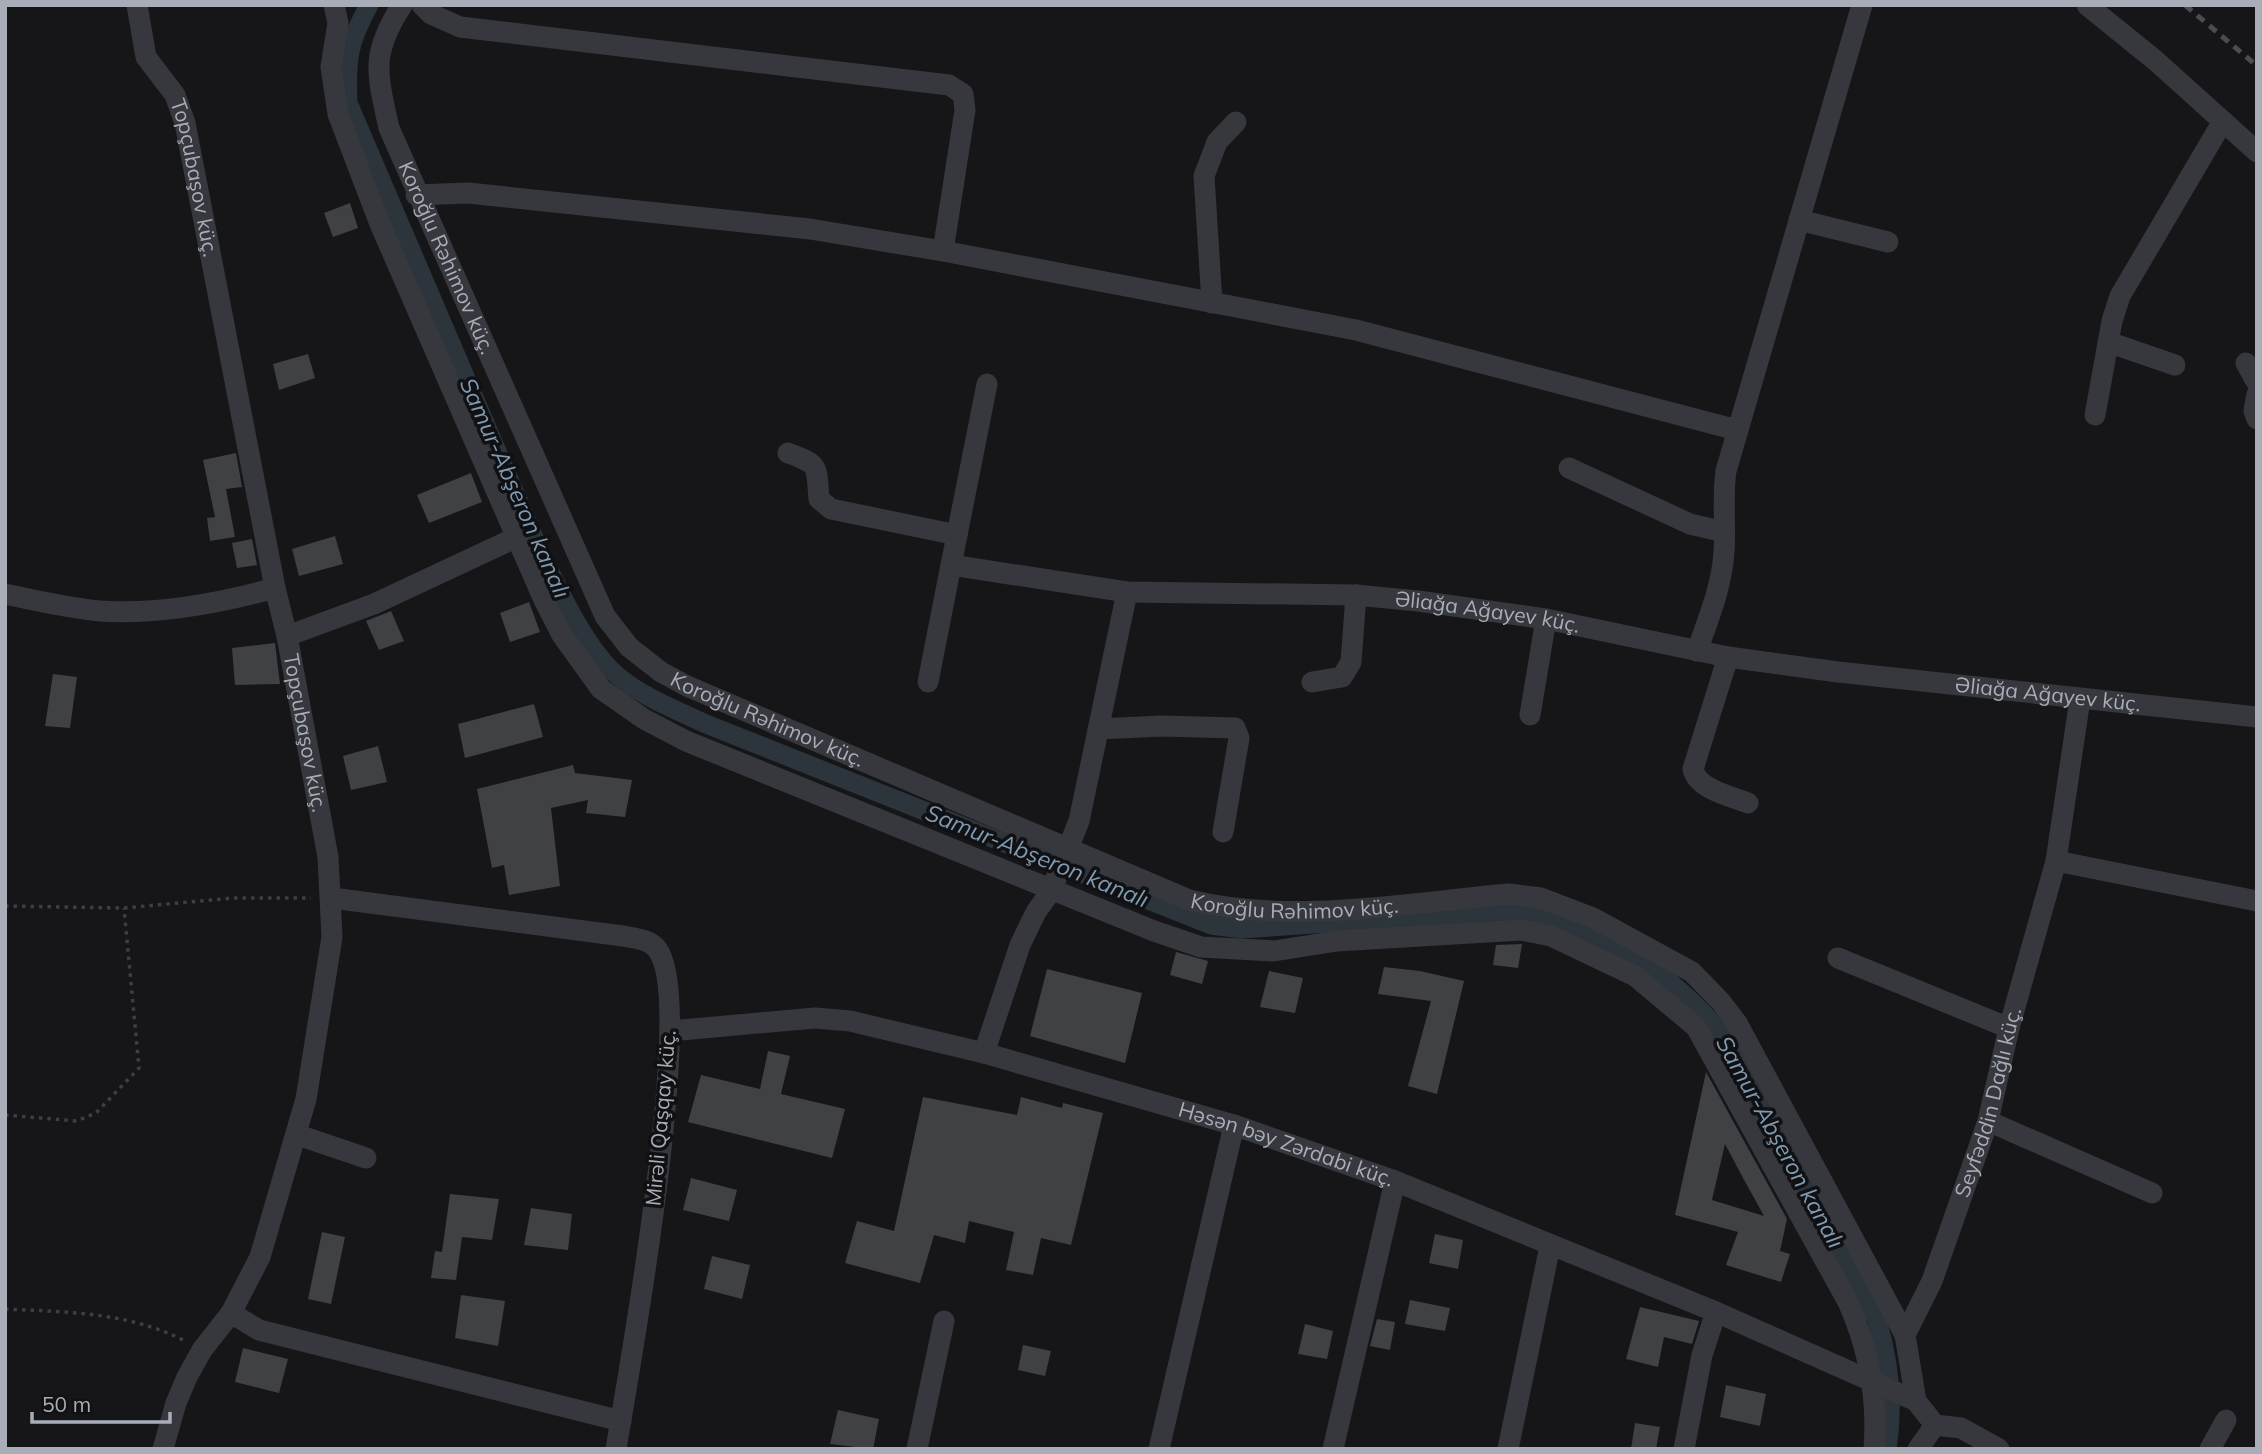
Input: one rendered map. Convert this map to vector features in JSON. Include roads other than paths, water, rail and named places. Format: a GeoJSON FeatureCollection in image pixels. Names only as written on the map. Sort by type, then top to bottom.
{"type":"FeatureCollection","features":[{"type":"Feature","properties":{"kind":"street","name":"Topçubaşov küç."},"geometry":{"type":"LineString","coordinates":[[137,5],[146,57],[176,95],[185,124],[275,588],[287,636],[328,857],[332,898],[332,937],[298,1135],[260,1257],[231,1313],[202,1350],[176,1403],[163,1449]]}},
{"type":"Feature","properties":{"kind":"street","name":"Koroğlu Rəhimov küç."},"geometry":{"type":"LineString","coordinates":[[334,5],[338,23],[331,67],[338,114],[380,224],[562,635],[586,671],[618,704],[687,741],[1051,891],[1201,947],[1227,951],[1274,951],[1338,941],[1521,930],[1551,936],[1635,976],[1696,1027],[1848,1302],[1862,1334],[1873,1383],[1876,1416],[1874,1449]]}},
{"type":"Feature","properties":{"kind":"street","name":"Koroğlu Rəhimov küç."},"geometry":{"type":"LineString","coordinates":[[402,5],[382,40],[378,70],[389,128],[416,195],[605,616],[629,647],[661,672],[709,696],[1189,900],[1250,911],[1292,912],[1509,894],[1541,898],[1593,918],[1659,952],[1692,972],[1737,1023],[1905,1335],[1916,1401],[1935,1425]]}},
{"type":"Feature","properties":{"kind":"street"},"geometry":{"type":"LineString","coordinates":[[422,5],[431,14],[460,27],[949,85],[963,94],[965,110],[943,251]]}},
{"type":"Feature","properties":{"kind":"street"},"geometry":{"type":"LineString","coordinates":[[1697,651],[1719,581],[1724,553],[1723,490],[1737,430],[1862,5]]}},
{"type":"Feature","properties":{"kind":"street"},"geometry":{"type":"LineString","coordinates":[[2087,5],[2257,152]]}},
{"type":"Feature","properties":{"kind":"street"},"geometry":{"type":"LineString","coordinates":[[2095,415],[2108,342],[2120,296],[2223,121]]}},
{"type":"Feature","properties":{"kind":"street"},"geometry":{"type":"LineString","coordinates":[[1212,303],[1204,176],[1217,142],[1236,122]]}},
{"type":"Feature","properties":{"kind":"street"},"geometry":{"type":"LineString","coordinates":[[416,195],[468,193],[810,229],[943,251],[1356,330],[1737,430]]}},
{"type":"Feature","properties":{"kind":"street"},"geometry":{"type":"LineString","coordinates":[[1799,220],[1888,242]]}},
{"type":"Feature","properties":{"kind":"street"},"geometry":{"type":"LineString","coordinates":[[2108,342],[2175,365]]}},
{"type":"Feature","properties":{"kind":"street"},"geometry":{"type":"LineString","coordinates":[[2246,363],[2257,383]]}},
{"type":"Feature","properties":{"kind":"street"},"geometry":{"type":"LineString","coordinates":[[928,682],[987,384]]}},
{"type":"Feature","properties":{"kind":"street"},"geometry":{"type":"LineString","coordinates":[[2257,394],[2253,411],[2257,419]]}},
{"type":"Feature","properties":{"kind":"street"},"geometry":{"type":"LineString","coordinates":[[788,453],[814,463],[818,469],[819,499],[831,509],[957,536]]}},
{"type":"Feature","properties":{"kind":"street"},"geometry":{"type":"LineString","coordinates":[[1569,468],[1690,524],[1724,532]]}},
{"type":"Feature","properties":{"kind":"street"},"geometry":{"type":"LineString","coordinates":[[287,636],[374,604],[517,537]]}},
{"type":"Feature","properties":{"kind":"street","name":"Əliağa Ağayev küç."},"geometry":{"type":"LineString","coordinates":[[951,565],[1126,592],[1356,595],[1546,619],[1728,657],[2257,717]]}},
{"type":"Feature","properties":{"kind":"street"},"geometry":{"type":"LineString","coordinates":[[5,594],[102,611],[231,600],[275,588]]}},
{"type":"Feature","properties":{"kind":"street"},"geometry":{"type":"LineString","coordinates":[[984,1053],[1020,945],[1036,912],[1051,891],[1069,850],[1087,792],[1126,592]]}},
{"type":"Feature","properties":{"kind":"street"},"geometry":{"type":"LineString","coordinates":[[1312,682],[1342,677],[1351,662],[1356,595]]}},
{"type":"Feature","properties":{"kind":"street"},"geometry":{"type":"LineString","coordinates":[[1530,715],[1546,619]]}},
{"type":"Feature","properties":{"kind":"street"},"geometry":{"type":"LineString","coordinates":[[1728,657],[1693,769],[1694,778],[1748,803]]}},
{"type":"Feature","properties":{"kind":"street","name":"Seyfəddin Dağlı küç."},"geometry":{"type":"LineString","coordinates":[[1905,1335],[1932,1281],[1988,1121],[2009,1028],[2056,861],[2080,699]]}},
{"type":"Feature","properties":{"kind":"street"},"geometry":{"type":"LineString","coordinates":[[1098,729],[1162,726],[1235,728],[1239,738],[1223,832]]}},
{"type":"Feature","properties":{"kind":"street"},"geometry":{"type":"LineString","coordinates":[[2056,861],[2257,901]]}},
{"type":"Feature","properties":{"kind":"street","name":"Mirəli Qaşqay küç."},"geometry":{"type":"LineString","coordinates":[[332,898],[643,940],[656,947],[663,961],[670,1031],[662,1153],[616,1449]]}},
{"type":"Feature","properties":{"kind":"street"},"geometry":{"type":"LineString","coordinates":[[1838,958],[2009,1028]]}},
{"type":"Feature","properties":{"kind":"street","name":"Həsən bəy Zərdabi küç."},"geometry":{"type":"LineString","coordinates":[[670,1031],[815,1018],[862,1023],[984,1053],[1234,1125],[1395,1181],[1716,1312],[1916,1401]]}},
{"type":"Feature","properties":{"kind":"street"},"geometry":{"type":"LineString","coordinates":[[1988,1121],[2152,1193]]}},
{"type":"Feature","properties":{"kind":"street"},"geometry":{"type":"LineString","coordinates":[[1159,1449],[1234,1125]]}},
{"type":"Feature","properties":{"kind":"street"},"geometry":{"type":"LineString","coordinates":[[298,1135],[366,1158]]}},
{"type":"Feature","properties":{"kind":"street"},"geometry":{"type":"LineString","coordinates":[[1333,1449],[1395,1181]]}},
{"type":"Feature","properties":{"kind":"street"},"geometry":{"type":"LineString","coordinates":[[1508,1449],[1550,1246]]}},
{"type":"Feature","properties":{"kind":"street"},"geometry":{"type":"LineString","coordinates":[[1684,1449],[1702,1355],[1716,1312]]}},
{"type":"Feature","properties":{"kind":"street"},"geometry":{"type":"LineString","coordinates":[[231,1313],[259,1330],[621,1421]]}},
{"type":"Feature","properties":{"kind":"street"},"geometry":{"type":"LineString","coordinates":[[917,1449],[944,1321]]}},
{"type":"Feature","properties":{"kind":"street"},"geometry":{"type":"LineString","coordinates":[[2210,1449],[2226,1420]]}},
{"type":"Feature","properties":{"kind":"street"},"geometry":{"type":"LineString","coordinates":[[1918,1449],[1935,1425],[1961,1428],[1999,1449]]}},
{"type":"Feature","properties":{"kind":"waterway","name":"Samur-Abşeron kanalı"},"geometry":{"type":"LineString","coordinates":[[369,5],[350,52],[348,103],[541,554],[581,630],[611,670],[644,694],[706,724],[1211,925],[1242,929],[1503,911],[1535,915],[1567,924],[1626,951],[1679,990],[1724,1037],[1877,1320],[1889,1384],[1887,1449]]}},
{"type":"Feature","properties":{"kind":"railway"},"geometry":{"type":"LineString","coordinates":[[2185,5],[2257,66]]}}]}
